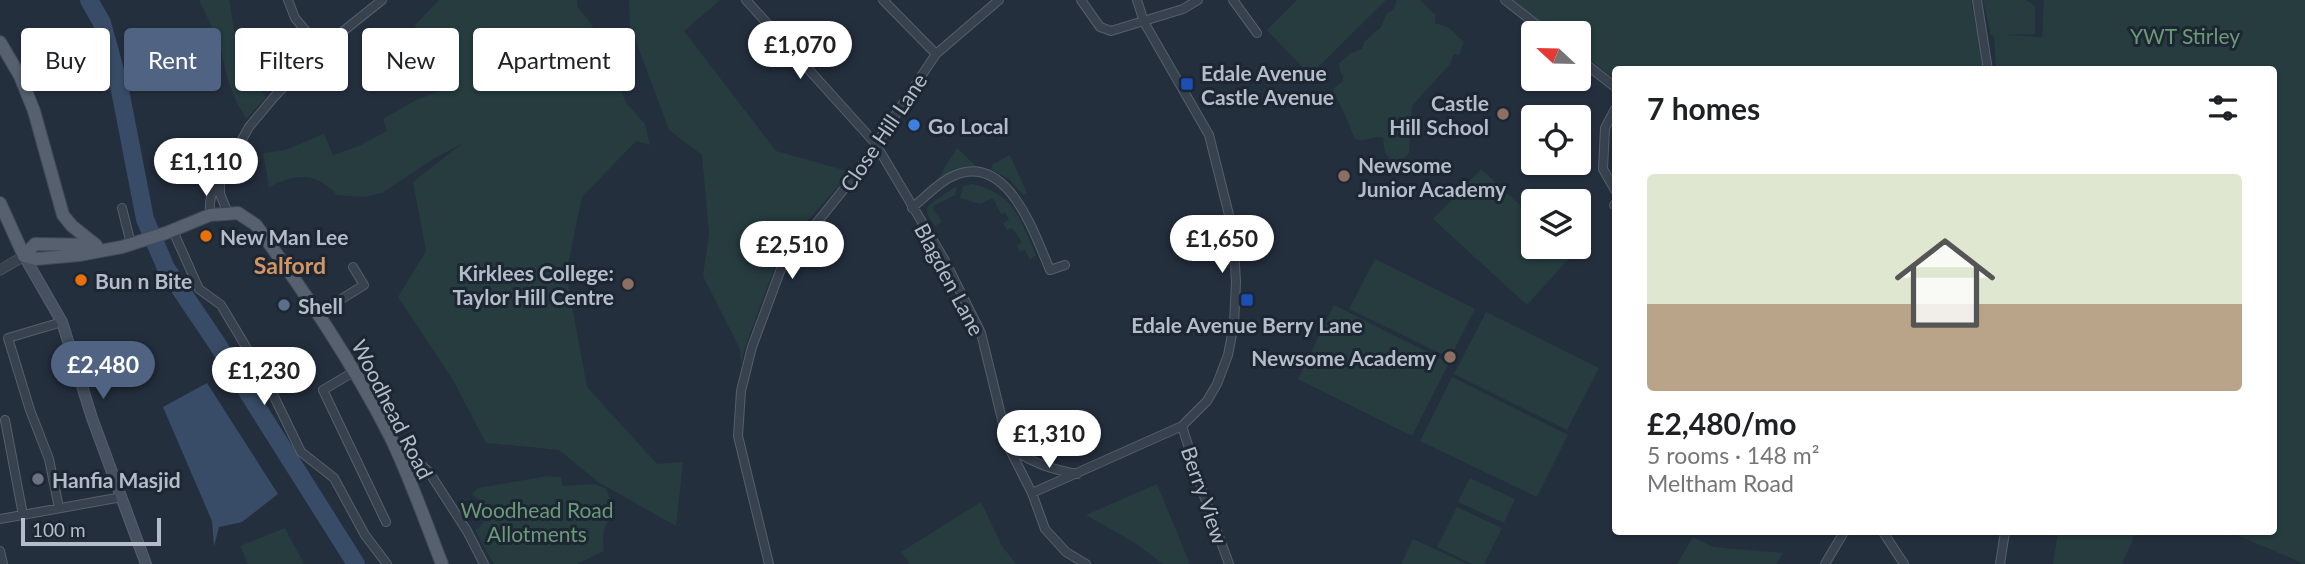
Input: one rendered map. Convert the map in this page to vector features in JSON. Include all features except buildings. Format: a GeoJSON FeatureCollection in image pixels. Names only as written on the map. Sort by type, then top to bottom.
{"type":"FeatureCollection","features":[{"type":"Feature","properties":{"kind":"main road"},"geometry":{"type":"LineString","coordinates":[[2,46],[20,76],[34,111],[63,215],[72,226],[102,247]]}},
{"type":"Feature","properties":{"kind":"main road"},"geometry":{"type":"LineString","coordinates":[[0,203],[24,256],[62,322],[92,418],[146,564]]}},
{"type":"Feature","properties":{"kind":"main road"},"geometry":{"type":"LineString","coordinates":[[24,256],[36,260],[102,247],[134,244],[210,215],[228,213]]}},
{"type":"Feature","properties":{"kind":"main road","name":"Woodhead Road"},"geometry":{"type":"LineString","coordinates":[[228,213],[238,213],[256,225],[319,313],[355,371],[390,437],[442,564]]}},
{"type":"Feature","properties":{"kind":"street"},"geometry":{"type":"LineString","coordinates":[[288,0],[295,18],[303,28]]}},
{"type":"Feature","properties":{"kind":"street"},"geometry":{"type":"LineString","coordinates":[[347,28],[382,0]]}},
{"type":"Feature","properties":{"kind":"street","name":"Blagden Lane"},"geometry":{"type":"LineString","coordinates":[[746,0],[875,143],[944,259],[981,333],[1009,448],[1032,493],[1045,529],[1066,552],[1086,564]]}},
{"type":"Feature","properties":{"kind":"street"},"geometry":{"type":"LineString","coordinates":[[883,0],[936,54]]}},
{"type":"Feature","properties":{"kind":"street","name":"Close Hill Lane"},"geometry":{"type":"LineString","coordinates":[[769,564],[738,436],[741,391],[752,347],[782,266],[856,174],[936,54],[999,0]]}},
{"type":"Feature","properties":{"kind":"street"},"geometry":{"type":"LineString","coordinates":[[1081,0],[1100,27],[1111,32],[1183,9],[1198,0]]}},
{"type":"Feature","properties":{"kind":"street"},"geometry":{"type":"LineString","coordinates":[[1032,493],[1182,426],[1207,401],[1228,355],[1234,324],[1236,282],[1233,231],[1209,135],[1144,22],[1137,0]]}},
{"type":"Feature","properties":{"kind":"street"},"geometry":{"type":"LineString","coordinates":[[1233,0],[1257,33]]}},
{"type":"Feature","properties":{"kind":"street"},"geometry":{"type":"LineString","coordinates":[[1505,0],[1532,21]]}},
{"type":"Feature","properties":{"kind":"street"},"geometry":{"type":"LineString","coordinates":[[1977,0],[1987,66]]}},
{"type":"Feature","properties":{"kind":"street"},"geometry":{"type":"LineString","coordinates":[[0,33],[2,46]]}},
{"type":"Feature","properties":{"kind":"street"},"geometry":{"type":"LineString","coordinates":[[1591,68],[1612,85]]}},
{"type":"Feature","properties":{"kind":"street"},"geometry":{"type":"LineString","coordinates":[[210,215],[209,201],[213,188],[249,127],[280,91]]}},
{"type":"Feature","properties":{"kind":"street"},"geometry":{"type":"LineString","coordinates":[[1612,115],[1605,128],[1603,169],[1612,185]]}},
{"type":"Feature","properties":{"kind":"street"},"geometry":{"type":"LineString","coordinates":[[912,208],[952,177],[985,169],[1017,198],[1050,270],[1065,265]]}},
{"type":"Feature","properties":{"kind":"street"},"geometry":{"type":"LineString","coordinates":[[220,179],[220,194],[228,213]]}},
{"type":"Feature","properties":{"kind":"street"},"geometry":{"type":"LineString","coordinates":[[122,208],[134,244]]}},
{"type":"Feature","properties":{"kind":"street"},"geometry":{"type":"LineString","coordinates":[[169,232],[199,289],[221,305],[267,382],[301,452],[334,478],[365,535],[387,564]]}},
{"type":"Feature","properties":{"kind":"street"},"geometry":{"type":"LineString","coordinates":[[0,270],[24,256]]}},
{"type":"Feature","properties":{"kind":"street"},"geometry":{"type":"LineString","coordinates":[[319,313],[364,285],[353,267]]}},
{"type":"Feature","properties":{"kind":"street"},"geometry":{"type":"LineString","coordinates":[[59,508],[49,459],[4,335],[62,322]]}},
{"type":"Feature","properties":{"kind":"street"},"geometry":{"type":"LineString","coordinates":[[355,371],[323,390],[387,522]]}},
{"type":"Feature","properties":{"kind":"street"},"geometry":{"type":"LineString","coordinates":[[5,420],[23,515]]}},
{"type":"Feature","properties":{"kind":"street","name":"Berry View"},"geometry":{"type":"LineString","coordinates":[[1182,426],[1229,564]]}},
{"type":"Feature","properties":{"kind":"street"},"geometry":{"type":"LineString","coordinates":[[390,437],[429,472],[467,531],[484,564]]}},
{"type":"Feature","properties":{"kind":"street"},"geometry":{"type":"LineString","coordinates":[[1009,448],[1031,462],[1077,474]]}},
{"type":"Feature","properties":{"kind":"street"},"geometry":{"type":"LineString","coordinates":[[0,519],[122,496]]}},
{"type":"Feature","properties":{"kind":"street"},"geometry":{"type":"LineString","coordinates":[[1825,564],[1842,535]]}},
{"type":"Feature","properties":{"kind":"street"},"geometry":{"type":"LineString","coordinates":[[1885,535],[1904,564]]}},
{"type":"Feature","properties":{"kind":"street"},"geometry":{"type":"LineString","coordinates":[[2000,564],[2005,535]]}},
{"type":"Feature","properties":{"kind":"street"},"geometry":{"type":"LineString","coordinates":[[0,551],[3,564]]}},
{"type":"Feature","properties":{"kind":"green space"},"geometry":{"type":"Polygon","coordinates":[[[199,0],[229,0],[235,36],[235,91],[262,91],[266,97],[246,119],[228,80],[221,50],[221,28],[212,28],[199,0]]]}},
{"type":"Feature","properties":{"kind":"green space"},"geometry":{"type":"Polygon","coordinates":[[[439,0],[577,0],[578,8],[593,28],[473,28],[473,91],[621,91],[627,104],[645,124],[650,145],[636,141],[582,197],[566,274],[587,387],[657,464],[683,462],[676,526],[598,482],[559,450],[486,443],[453,380],[398,297],[426,251],[413,182],[463,143],[433,159],[382,193],[364,197],[337,195],[321,182],[305,177],[288,179],[269,187],[263,153],[285,150],[324,134],[333,155],[359,146],[387,131],[383,119],[416,100],[440,91],[459,91],[459,28],[414,26],[439,0]]]}},
{"type":"Feature","properties":{"kind":"green space"},"geometry":{"type":"Polygon","coordinates":[[[629,0],[720,0],[684,31],[776,151],[851,172],[781,250],[745,347],[741,365],[740,349],[703,276],[709,234],[702,155],[669,130],[635,38],[635,28],[630,25],[629,0]]]}},
{"type":"Feature","properties":{"kind":"green space"},"geometry":{"type":"Polygon","coordinates":[[[1297,0],[1386,0],[1310,75],[1267,30],[1297,0]]]}},
{"type":"Feature","properties":{"kind":"green space"},"geometry":{"type":"Polygon","coordinates":[[[1397,0],[1420,0],[1436,15],[1435,23],[1449,28],[1464,42],[1459,55],[1454,54],[1450,64],[1412,106],[1409,153],[1396,160],[1387,155],[1383,138],[1355,139],[1343,109],[1333,93],[1334,88],[1343,81],[1339,63],[1351,53],[1362,49],[1364,42],[1381,27],[1397,0]]]}},
{"type":"Feature","properties":{"kind":"green space"},"geometry":{"type":"Polygon","coordinates":[[[1511,0],[1971,0],[1984,66],[1612,66],[1612,78],[1591,61],[1591,21],[1539,21],[1511,0]]]}},
{"type":"Feature","properties":{"kind":"green space","name":"YWT Stirley"},"geometry":{"type":"Polygon","coordinates":[[[1983,0],[2026,0],[2035,6],[2035,34],[2006,35],[2042,37],[2042,0],[2305,0],[2305,564],[2236,535],[2277,535],[2277,66],[1996,66],[1994,36],[1991,35],[1983,0]]]}},
{"type":"Feature","properties":{"kind":"green space"},"geometry":{"type":"Polygon","coordinates":[[[957,148],[975,167],[956,171],[934,185],[957,148]]]}},
{"type":"Feature","properties":{"kind":"green space"},"geometry":{"type":"Polygon","coordinates":[[[1010,155],[1027,193],[1023,195],[1009,179],[991,169],[993,164],[1010,155]]]}},
{"type":"Feature","properties":{"kind":"green space"},"geometry":{"type":"Polygon","coordinates":[[[1481,169],[1521,206],[1521,259],[1568,259],[1527,305],[1433,219],[1481,169]]]}},
{"type":"Feature","properties":{"kind":"green space"},"geometry":{"type":"Polygon","coordinates":[[[972,184],[998,194],[1014,210],[1036,255],[1030,260],[1025,250],[1020,252],[1017,246],[1022,242],[1012,228],[1007,230],[1003,223],[1009,220],[1005,212],[1001,214],[993,198],[980,204],[960,198],[963,186],[972,184]]]}},
{"type":"Feature","properties":{"kind":"green space"},"geometry":{"type":"Polygon","coordinates":[[[955,187],[955,195],[933,206],[942,222],[935,226],[927,213],[929,205],[955,187]]]}},
{"type":"Feature","properties":{"kind":"green space"},"geometry":{"type":"Polygon","coordinates":[[[1375,259],[1475,309],[1450,358],[1349,309],[1375,259]]]}},
{"type":"Feature","properties":{"kind":"green space"},"geometry":{"type":"Polygon","coordinates":[[[1334,305],[1449,363],[1412,436],[1298,379],[1334,305]]]}},
{"type":"Feature","properties":{"kind":"green space"},"geometry":{"type":"Polygon","coordinates":[[[1486,312],[1599,368],[1567,430],[1454,374],[1486,312]]]}},
{"type":"Feature","properties":{"kind":"green space"},"geometry":{"type":"Polygon","coordinates":[[[1452,377],[1568,435],[1537,497],[1420,441],[1452,377]]]}},
{"type":"Feature","properties":{"kind":"green space","name":"Woodhead Road Allotments"},"geometry":{"type":"Polygon","coordinates":[[[548,476],[561,477],[563,486],[595,484],[606,489],[612,503],[612,517],[604,532],[604,551],[577,564],[494,564],[475,530],[484,520],[485,506],[472,494],[478,488],[548,476]]]}},
{"type":"Feature","properties":{"kind":"green space"},"geometry":{"type":"Polygon","coordinates":[[[1470,478],[1515,499],[1504,523],[1458,502],[1470,478]]]}},
{"type":"Feature","properties":{"kind":"green space"},"geometry":{"type":"Polygon","coordinates":[[[1157,484],[1190,564],[1163,564],[1135,543],[1086,515],[1157,484]]]}},
{"type":"Feature","properties":{"kind":"green space"},"geometry":{"type":"Polygon","coordinates":[[[981,502],[1002,546],[1016,564],[910,564],[901,552],[981,502]]]}},
{"type":"Feature","properties":{"kind":"green space"},"geometry":{"type":"Polygon","coordinates":[[[1457,507],[1502,528],[1484,564],[1472,564],[1437,547],[1457,507]]]}},
{"type":"Feature","properties":{"kind":"green space"},"geometry":{"type":"Polygon","coordinates":[[[285,528],[304,564],[248,564],[240,546],[285,528]]]}},
{"type":"Feature","properties":{"kind":"green space"},"geometry":{"type":"Polygon","coordinates":[[[2058,535],[2135,535],[2122,564],[2053,564],[2058,535]]]}},
{"type":"Feature","properties":{"kind":"green space"},"geometry":{"type":"Polygon","coordinates":[[[1693,537],[1713,547],[1783,553],[1776,564],[1677,564],[1693,537]]]}},
{"type":"Feature","properties":{"kind":"green space"},"geometry":{"type":"Polygon","coordinates":[[[1413,539],[1467,564],[1401,564],[1413,539]]]}},
{"type":"Feature","properties":{"kind":"water"},"geometry":{"type":"Polygon","coordinates":[[[207,383],[278,494],[242,522],[219,527],[214,546],[212,521],[163,407],[207,383]]]}},
{"type":"Feature","properties":{"kind":"waterway"},"geometry":{"type":"LineString","coordinates":[[89,0],[102,23],[119,85],[145,219],[166,268],[216,342],[356,564]]}},
{"type":"Feature","properties":{"kind":"place","name":"Edale Avenue Castle Avenue"},"geometry":{"type":"Point","coordinates":[1187,84]}},
{"type":"Feature","properties":{"kind":"place","name":"Castle Hill School"},"geometry":{"type":"Point","coordinates":[1503,114]}},
{"type":"Feature","properties":{"kind":"place","name":"Go Local"},"geometry":{"type":"Point","coordinates":[914,125]}},
{"type":"Feature","properties":{"kind":"place","name":"Newsome Junior Academy"},"geometry":{"type":"Point","coordinates":[1344,176]}},
{"type":"Feature","properties":{"kind":"place","name":"New Man Lee"},"geometry":{"type":"Point","coordinates":[206,236]}},
{"type":"Feature","properties":{"kind":"place","name":"Bun n Bite"},"geometry":{"type":"Point","coordinates":[81,280]}},
{"type":"Feature","properties":{"kind":"place","name":"Kirklees College: Taylor Hill Centre"},"geometry":{"type":"Point","coordinates":[628,284]}},
{"type":"Feature","properties":{"kind":"place","name":"Edale Avenue Berry Lane"},"geometry":{"type":"Point","coordinates":[1247,300]}},
{"type":"Feature","properties":{"kind":"place","name":"Shell"},"geometry":{"type":"Point","coordinates":[284,305]}},
{"type":"Feature","properties":{"kind":"place","name":"Newsome Academy"},"geometry":{"type":"Point","coordinates":[1450,357]}},
{"type":"Feature","properties":{"kind":"place","name":"Hanfia Masjid"},"geometry":{"type":"Point","coordinates":[38,479]}},
{"type":"Feature","properties":{"kind":"district","name":"Salford"},"geometry":{"type":"Point","coordinates":[290,265]}}]}
